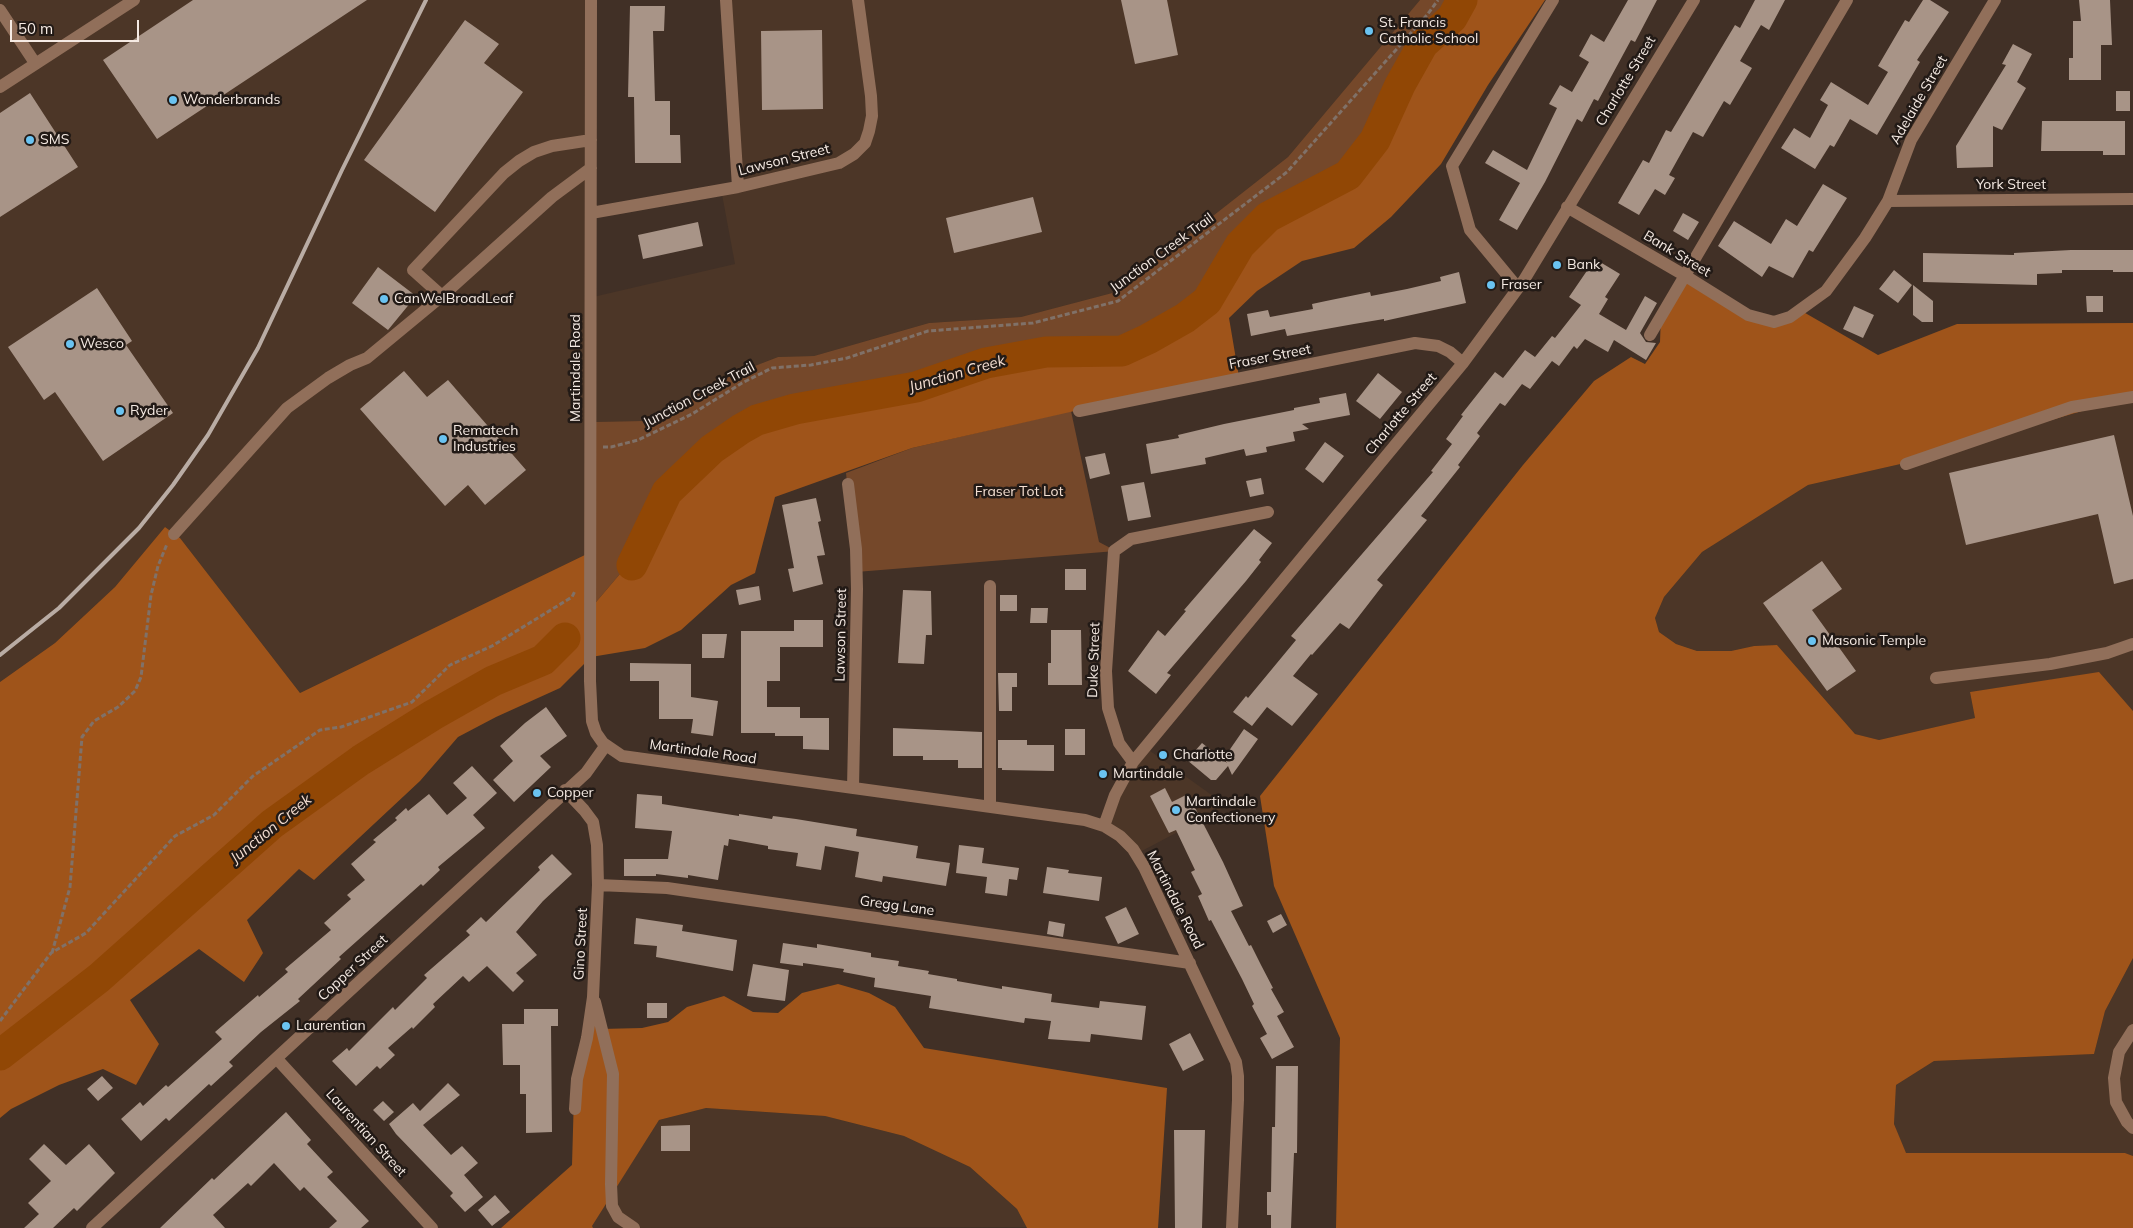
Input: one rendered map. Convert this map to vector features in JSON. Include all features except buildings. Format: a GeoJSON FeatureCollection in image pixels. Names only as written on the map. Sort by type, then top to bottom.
{"type":"FeatureCollection","features":[{"type":"Feature","properties":{"kind":"street"},"geometry":{"type":"LineString","coordinates":[[0,87],[134,0]]}},
{"type":"Feature","properties":{"kind":"street","name":"Martindale Road"},"geometry":{"type":"LineString","coordinates":[[591,0],[590,702],[596,733],[606,745],[622,756],[1086,820],[1104,826],[1120,836],[1132,849],[1144,867],[1230,1046],[1238,1076],[1232,1228]]}},
{"type":"Feature","properties":{"kind":"street"},"geometry":{"type":"LineString","coordinates":[[726,0],[738,187]]}},
{"type":"Feature","properties":{"kind":"street","name":"Lawson Street"},"geometry":{"type":"LineString","coordinates":[[591,213],[738,187],[839,163],[854,154],[865,144],[872,116],[858,0]]}},
{"type":"Feature","properties":{"kind":"street"},"geometry":{"type":"LineString","coordinates":[[1518,288],[1470,230],[1452,166],[1552,0]]}},
{"type":"Feature","properties":{"kind":"street","name":"Charlotte Street"},"geometry":{"type":"LineString","coordinates":[[1104,826],[1115,795],[1133,762],[1463,363],[1518,288],[1694,0]]}},
{"type":"Feature","properties":{"kind":"street"},"geometry":{"type":"LineString","coordinates":[[1650,335],[1847,0]]}},
{"type":"Feature","properties":{"kind":"street","name":"Adelaide Street"},"geometry":{"type":"LineString","coordinates":[[1774,322],[1782,321],[1800,311],[1826,290],[1865,238],[1888,201],[1911,140],[1995,0]]}},
{"type":"Feature","properties":{"kind":"street"},"geometry":{"type":"LineString","coordinates":[[0,10],[35,63]]}},
{"type":"Feature","properties":{"kind":"street"},"geometry":{"type":"LineString","coordinates":[[442,296],[413,270],[504,174],[534,152],[552,146],[591,140]]}},
{"type":"Feature","properties":{"kind":"street"},"geometry":{"type":"LineString","coordinates":[[174,534],[287,408],[328,378],[350,365],[367,358],[442,296],[552,197],[591,168]]}},
{"type":"Feature","properties":{"kind":"street","name":"York Street"},"geometry":{"type":"LineString","coordinates":[[1888,201],[2133,199]]}},
{"type":"Feature","properties":{"kind":"street","name":"Bank Street"},"geometry":{"type":"LineString","coordinates":[[1567,207],[1684,275],[1748,315],[1774,322]]}},
{"type":"Feature","properties":{"kind":"street","name":"Fraser Street"},"geometry":{"type":"LineString","coordinates":[[1079,411],[1415,343],[1438,346],[1450,352],[1463,363]]}},
{"type":"Feature","properties":{"kind":"street"},"geometry":{"type":"LineString","coordinates":[[1906,464],[2072,407],[2133,397]]}},
{"type":"Feature","properties":{"kind":"street","name":"Lawson Street"},"geometry":{"type":"LineString","coordinates":[[848,484],[856,549],[857,589],[853,788]]}},
{"type":"Feature","properties":{"kind":"street","name":"Duke Street"},"geometry":{"type":"LineString","coordinates":[[1133,762],[1119,743],[1108,708],[1106,671],[1114,551],[1131,539],[1268,512]]}},
{"type":"Feature","properties":{"kind":"street"},"geometry":{"type":"LineString","coordinates":[[990,586],[990,807]]}},
{"type":"Feature","properties":{"kind":"street"},"geometry":{"type":"LineString","coordinates":[[1936,678],[2050,664],[2107,653],[2133,644]]}},
{"type":"Feature","properties":{"kind":"street","name":"Copper Street"},"geometry":{"type":"LineString","coordinates":[[92,1228],[277,1059],[565,790],[586,773],[606,745]]}},
{"type":"Feature","properties":{"kind":"street","name":"Gino Street"},"geometry":{"type":"LineString","coordinates":[[565,790],[593,822],[597,845],[598,885],[594,997],[577,1079],[575,1108]]}},
{"type":"Feature","properties":{"kind":"street","name":"Gregg Lane"},"geometry":{"type":"LineString","coordinates":[[598,885],[667,888],[1190,963]]}},
{"type":"Feature","properties":{"kind":"street"},"geometry":{"type":"LineString","coordinates":[[594,997],[613,1074],[612,1206],[618,1217],[634,1228]]}},
{"type":"Feature","properties":{"kind":"street"},"geometry":{"type":"LineString","coordinates":[[2133,1030],[2119,1052],[2114,1078],[2116,1102],[2127,1122],[2133,1128]]}},
{"type":"Feature","properties":{"kind":"street","name":"Laurentian Street"},"geometry":{"type":"LineString","coordinates":[[277,1059],[432,1228]]}},
{"type":"Feature","properties":{"kind":"path","name":"Junction Creek Trail"},"geometry":{"type":"LineString","coordinates":[[590,447],[611,447],[638,440],[692,414],[742,383],[772,368],[811,365],[847,358],[928,331],[1033,323],[1118,301],[1287,172],[1427,15],[1438,0]]}},
{"type":"Feature","properties":{"kind":"path"},"geometry":{"type":"LineString","coordinates":[[0,1021],[51,954],[70,886],[82,738],[94,721],[118,707],[135,691],[141,677],[151,595],[158,566],[174,534]]}},
{"type":"Feature","properties":{"kind":"path"},"geometry":{"type":"LineString","coordinates":[[51,954],[86,933],[175,836],[214,815],[253,776],[320,730],[341,727],[412,702],[450,665],[492,646],[572,597],[576,588]]}},
{"type":"Feature","properties":{"kind":"shaded area"},"geometry":{"type":"Polygon","coordinates":[[[0,0],[592,0],[593,297],[735,264],[721,189],[736,186],[725,0],[1420,0],[1288,157],[1116,292],[1021,317],[929,323],[814,356],[778,357],[734,374],[676,408],[642,421],[593,422],[591,552],[300,693],[180,538],[165,527],[115,587],[55,643],[0,682],[0,0]]]}},
{"type":"Feature","properties":{"kind":"shaded area"},"geometry":{"type":"Polygon","coordinates":[[[1460,0],[1545,0],[1488,85],[1441,164],[1391,217],[1354,248],[1302,261],[1257,291],[1229,318],[1239,377],[1079,410],[912,448],[775,497],[755,573],[731,585],[681,630],[645,648],[591,657],[560,688],[496,717],[458,737],[420,781],[314,880],[299,869],[247,920],[263,953],[244,982],[199,949],[130,1000],[159,1044],[136,1085],[103,1069],[59,1085],[11,1109],[0,1118],[0,682],[55,643],[115,587],[165,527],[180,538],[300,693],[591,552],[591,608],[625,568],[666,491],[711,448],[756,419],[795,408],[916,386],[986,361],[1046,351],[1121,350],[1184,317],[1206,300],[1239,244],[1267,216],[1347,174],[1374,139],[1399,84],[1422,43],[1451,17],[1460,0]]]}},
{"type":"Feature","properties":{"kind":"shaded area"},"geometry":{"type":"Polygon","coordinates":[[[1684,273],[1767,321],[1800,310],[1878,355],[1957,324],[2133,323],[2133,396],[1905,463],[1808,485],[1702,552],[1664,597],[1655,618],[1659,632],[1676,644],[1697,651],[1731,651],[1754,646],[1777,645],[1855,734],[1879,740],[1975,718],[1970,692],[2099,672],[2133,711],[2133,958],[2105,1011],[2094,1054],[1934,1061],[1896,1085],[1894,1124],[1906,1153],[2125,1153],[2133,1156],[2133,1228],[1336,1228],[1340,1038],[1274,886],[1260,796],[1523,465],[1594,381],[1631,357],[1645,364],[1660,342],[1661,314],[1684,273]]]}},
{"type":"Feature","properties":{"kind":"shaded area"},"geometry":{"type":"Polygon","coordinates":[[[2133,396],[2133,711],[2098,673],[1970,692],[1975,718],[1879,740],[1855,734],[1777,645],[1754,646],[1731,651],[1697,651],[1676,644],[1659,632],[1655,618],[1664,597],[1702,552],[1808,485],[1905,463],[2071,406],[2133,396]]]}},
{"type":"Feature","properties":{"kind":"shaded area"},"geometry":{"type":"Polygon","coordinates":[[[1146,748],[1227,806],[1138,853],[1105,825],[1146,748]]]}},
{"type":"Feature","properties":{"kind":"shaded area"},"geometry":{"type":"Polygon","coordinates":[[[2133,958],[2133,1156],[2125,1153],[1905,1153],[1894,1124],[1896,1085],[1934,1061],[2094,1054],[2105,1011],[2133,958]]]}},
{"type":"Feature","properties":{"kind":"shaded area"},"geometry":{"type":"Polygon","coordinates":[[[838,984],[869,993],[895,1007],[924,1048],[1167,1088],[1158,1228],[1027,1228],[1017,1209],[970,1167],[904,1136],[825,1116],[706,1108],[659,1120],[592,1226],[593,1228],[501,1228],[572,1165],[574,1095],[592,997],[601,1029],[642,1028],[668,1022],[687,1007],[724,996],[753,1012],[778,1013],[802,993],[838,984]]]}},
{"type":"Feature","properties":{"kind":"shaded area"},"geometry":{"type":"Polygon","coordinates":[[[706,1108],[825,1116],[904,1136],[970,1167],[1017,1209],[1027,1227],[593,1228],[591,1226],[659,1120],[706,1108]]]}},
{"type":"Feature","properties":{"kind":"green space"},"geometry":{"type":"Polygon","coordinates":[[[1420,0],[1460,0],[1451,17],[1422,43],[1399,84],[1374,139],[1347,174],[1239,244],[1206,300],[1184,317],[1121,350],[1046,351],[986,361],[916,386],[795,408],[756,419],[740,428],[645,532],[625,568],[591,608],[593,422],[642,421],[676,408],[734,374],[778,357],[814,356],[929,323],[1021,317],[1116,292],[1288,157],[1420,0]]]}},
{"type":"Feature","properties":{"kind":"green space","name":"Fraser Tot Lot"},"geometry":{"type":"Polygon","coordinates":[[[1071,411],[1099,542],[1116,551],[856,572],[846,473],[912,448],[1071,411]]]}},
{"type":"Feature","properties":{"kind":"waterway","name":"Junction Creek"},"geometry":{"type":"LineString","coordinates":[[632,565],[667,492],[712,449],[757,420],[795,409],[916,387],[986,363],[1046,352],[1122,351],[1185,318],[1207,301],[1240,245],[1268,217],[1348,175],[1375,140],[1400,85],[1423,44],[1452,18],[1462,0]]}},
{"type":"Feature","properties":{"kind":"waterway","name":"Junction Creek"},"geometry":{"type":"LineString","coordinates":[[0,1055],[99,978],[272,824],[361,760],[433,715],[493,681],[543,660],[565,638]]}},
{"type":"Feature","properties":{"kind":"railway"},"geometry":{"type":"LineString","coordinates":[[0,655],[59,608],[139,528],[173,485],[208,435],[258,348],[342,170],[426,0]]}},
{"type":"Feature","properties":{"kind":"place","name":"St. Francis Catholic School"},"geometry":{"type":"Point","coordinates":[1369,31]}},
{"type":"Feature","properties":{"kind":"place","name":"Wonderbrands"},"geometry":{"type":"Point","coordinates":[173,100]}},
{"type":"Feature","properties":{"kind":"place","name":"SMS"},"geometry":{"type":"Point","coordinates":[30,140]}},
{"type":"Feature","properties":{"kind":"place","name":"Bank"},"geometry":{"type":"Point","coordinates":[1557,265]}},
{"type":"Feature","properties":{"kind":"place","name":"Fraser"},"geometry":{"type":"Point","coordinates":[1491,285]}},
{"type":"Feature","properties":{"kind":"place","name":"CanWelBroadLeaf"},"geometry":{"type":"Point","coordinates":[384,299]}},
{"type":"Feature","properties":{"kind":"place","name":"Wesco"},"geometry":{"type":"Point","coordinates":[70,344]}},
{"type":"Feature","properties":{"kind":"place","name":"Ryder"},"geometry":{"type":"Point","coordinates":[120,411]}},
{"type":"Feature","properties":{"kind":"place","name":"Rematech Industries"},"geometry":{"type":"Point","coordinates":[443,439]}},
{"type":"Feature","properties":{"kind":"place","name":"Masonic Temple"},"geometry":{"type":"Point","coordinates":[1812,641]}},
{"type":"Feature","properties":{"kind":"place","name":"Charlotte"},"geometry":{"type":"Point","coordinates":[1163,755]}},
{"type":"Feature","properties":{"kind":"place","name":"Martindale"},"geometry":{"type":"Point","coordinates":[1103,774]}},
{"type":"Feature","properties":{"kind":"place","name":"Copper"},"geometry":{"type":"Point","coordinates":[537,793]}},
{"type":"Feature","properties":{"kind":"place","name":"Martindale Confectionery"},"geometry":{"type":"Point","coordinates":[1176,810]}},
{"type":"Feature","properties":{"kind":"place","name":"Laurentian"},"geometry":{"type":"Point","coordinates":[286,1026]}}]}
